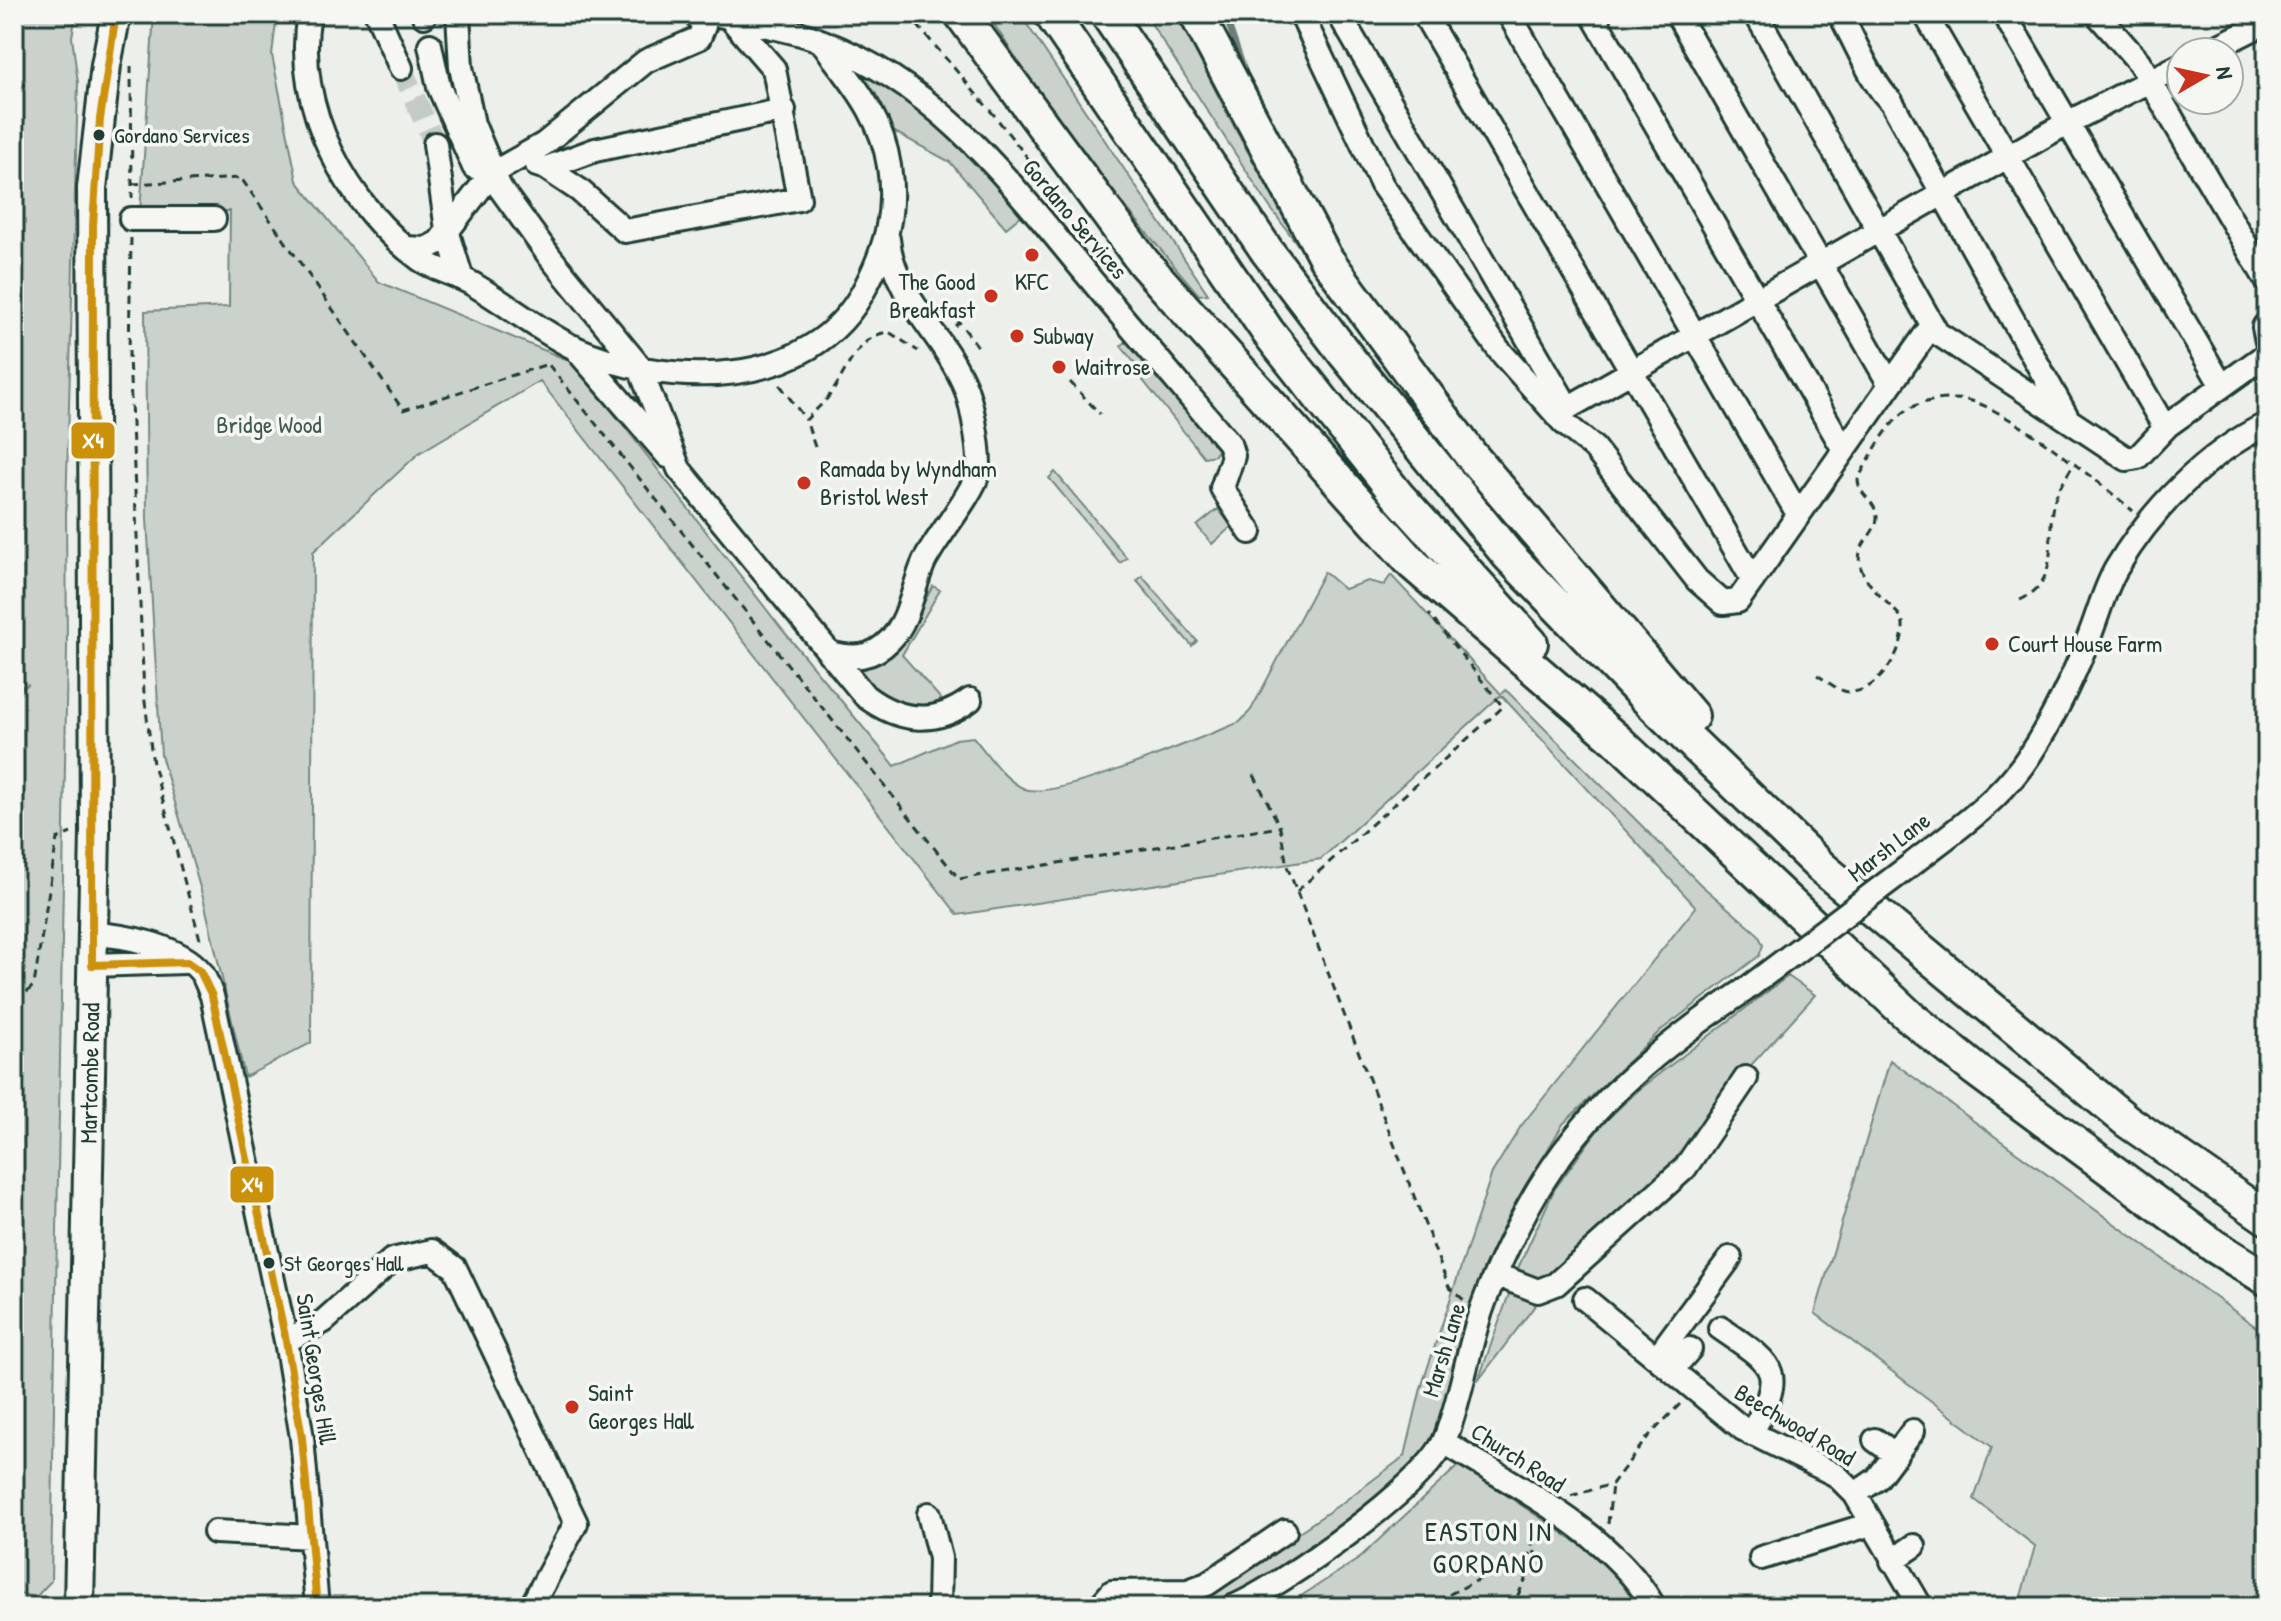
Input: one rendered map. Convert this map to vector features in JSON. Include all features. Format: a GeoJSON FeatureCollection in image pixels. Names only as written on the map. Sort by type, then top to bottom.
{"type":"FeatureCollection","features":[{"type":"Feature","properties":{"kind":"highway"},"geometry":{"type":"LineString","coordinates":[[961,14],[1143,262],[1413,564],[1618,741],[1908,1015],[1976,1070],[2214,1246],[2267,1279]]}},
{"type":"Feature","properties":{"kind":"highway"},"geometry":{"type":"LineString","coordinates":[[1051,14],[1268,332],[1398,496],[1618,741]]}},
{"type":"Feature","properties":{"kind":"highway"},"geometry":{"type":"LineString","coordinates":[[1107,14],[1267,251],[1508,555],[1644,696],[1821,867],[2127,1121],[2267,1218]]}},
{"type":"Feature","properties":{"kind":"highway"},"geometry":{"type":"LineString","coordinates":[[1196,14],[1334,269],[1470,454],[1821,867]]}},
{"type":"Feature","properties":{"kind":"main road","name":"Martcombe Road"},"geometry":{"type":"LineString","coordinates":[[79,1607],[95,832],[92,188],[106,65],[116,14]]}},
{"type":"Feature","properties":{"kind":"street"},"geometry":{"type":"LineString","coordinates":[[309,14],[306,34],[308,75],[323,129],[345,179],[374,220],[425,263],[461,276],[574,347],[639,366],[707,376],[744,373],[769,365],[831,331],[857,304],[888,234]]}},
{"type":"Feature","properties":{"kind":"street"},"geometry":{"type":"LineString","coordinates":[[377,14],[401,68]]}},
{"type":"Feature","properties":{"kind":"street"},"geometry":{"type":"LineString","coordinates":[[458,14],[461,67],[486,178]]}},
{"type":"Feature","properties":{"kind":"street"},"geometry":{"type":"LineString","coordinates":[[406,248],[426,249],[439,242],[486,178],[544,144],[646,61],[699,38],[704,26],[695,14]]}},
{"type":"Feature","properties":{"kind":"street"},"geometry":{"type":"LineString","coordinates":[[1301,14],[1382,185],[1499,350],[1563,411],[1697,580],[1723,603],[1738,601],[1928,331],[1937,333],[2127,459],[2138,457],[2165,428],[2267,354]]}},
{"type":"Feature","properties":{"kind":"street"},"geometry":{"type":"LineString","coordinates":[[1339,14],[1563,411]]}},
{"type":"Feature","properties":{"kind":"street"},"geometry":{"type":"LineString","coordinates":[[1424,14],[1753,580]]}},
{"type":"Feature","properties":{"kind":"street"},"geometry":{"type":"LineString","coordinates":[[1509,14],[1798,514]]}},
{"type":"Feature","properties":{"kind":"street"},"geometry":{"type":"LineString","coordinates":[[1592,14],[1843,448]]}},
{"type":"Feature","properties":{"kind":"street"},"geometry":{"type":"LineString","coordinates":[[1677,14],[1889,383]]}},
{"type":"Feature","properties":{"kind":"street"},"geometry":{"type":"LineString","coordinates":[[1756,14],[1881,229],[1937,333]]}},
{"type":"Feature","properties":{"kind":"street"},"geometry":{"type":"LineString","coordinates":[[1840,14],[1871,67],[1879,92],[1891,101],[2070,421]]}},
{"type":"Feature","properties":{"kind":"street"},"geometry":{"type":"LineString","coordinates":[[1925,14],[2165,428]]}},
{"type":"Feature","properties":{"kind":"street"},"geometry":{"type":"LineString","coordinates":[[2004,14],[2222,386]]}},
{"type":"Feature","properties":{"kind":"street"},"geometry":{"type":"LineString","coordinates":[[2097,14],[2150,80],[2267,281]]}},
{"type":"Feature","properties":{"kind":"street"},"geometry":{"type":"LineString","coordinates":[[519,159],[546,168],[579,190],[625,231],[799,199],[774,69],[723,16]]}},
{"type":"Feature","properties":{"kind":"street","name":"Gordano Services"},"geometry":{"type":"LineString","coordinates":[[723,16],[820,41],[861,56],[902,81],[976,142],[1229,443],[1233,456],[1231,469],[1223,480],[1222,488],[1227,501],[1250,532]]}},
{"type":"Feature","properties":{"kind":"street"},"geometry":{"type":"LineString","coordinates":[[2239,36],[2267,22]]}},
{"type":"Feature","properties":{"kind":"street"},"geometry":{"type":"LineString","coordinates":[[820,41],[874,114],[887,152],[893,193],[888,234],[891,263],[906,295],[940,341],[966,389],[974,426],[978,472],[924,563],[909,606],[892,639],[872,653],[855,659],[829,653]]}},
{"type":"Feature","properties":{"kind":"street"},"geometry":{"type":"LineString","coordinates":[[430,45],[439,87],[486,178],[639,366],[679,469]]}},
{"type":"Feature","properties":{"kind":"street"},"geometry":{"type":"LineString","coordinates":[[1563,411],[2067,123],[2165,73]]}},
{"type":"Feature","properties":{"kind":"street"},"geometry":{"type":"LineString","coordinates":[[546,168],[595,150],[784,110]]}},
{"type":"Feature","properties":{"kind":"street"},"geometry":{"type":"LineString","coordinates":[[435,144],[447,230],[461,276]]}},
{"type":"Feature","properties":{"kind":"street"},"geometry":{"type":"LineString","coordinates":[[131,219],[214,219]]}},
{"type":"Feature","properties":{"kind":"street"},"geometry":{"type":"LineString","coordinates":[[2267,323],[2264,327],[2267,342]]}},
{"type":"Feature","properties":{"kind":"street"},"geometry":{"type":"LineString","coordinates":[[574,347],[679,469],[865,696],[887,712],[921,720],[970,700]]}},
{"type":"Feature","properties":{"kind":"street","name":"Marsh Lane"},"geometry":{"type":"LineString","coordinates":[[1444,1442],[1482,1310],[1497,1275],[1543,1181],[1595,1110],[1634,1071],[1684,1030],[1745,990],[1981,809],[2020,768],[2052,720],[2115,571],[2146,528],[2193,474],[2235,441],[2267,424]]}},
{"type":"Feature","properties":{"kind":"street"},"geometry":{"type":"LineString","coordinates":[[92,934],[120,935],[146,942],[193,966]]}},
{"type":"Feature","properties":{"kind":"street"},"geometry":{"type":"LineString","coordinates":[[92,965],[193,966]]}},
{"type":"Feature","properties":{"kind":"street","name":"Saint Georges Hill"},"geometry":{"type":"LineString","coordinates":[[193,966],[212,996],[286,1341],[302,1438],[317,1607]]}},
{"type":"Feature","properties":{"kind":"street"},"geometry":{"type":"LineString","coordinates":[[1497,1275],[1538,1291],[1556,1284],[1685,1168],[1746,1078]]}},
{"type":"Feature","properties":{"kind":"street"},"geometry":{"type":"LineString","coordinates":[[286,1341],[324,1321],[392,1260],[432,1251],[455,1268],[576,1523],[531,1607]]}},
{"type":"Feature","properties":{"kind":"street"},"geometry":{"type":"LineString","coordinates":[[1660,1360],[1730,1258]]}},
{"type":"Feature","properties":{"kind":"street","name":"Beechwood Road"},"geometry":{"type":"LineString","coordinates":[[1585,1299],[1751,1434],[1836,1475],[1855,1494],[1921,1607]]}},
{"type":"Feature","properties":{"kind":"street"},"geometry":{"type":"LineString","coordinates":[[1720,1328],[1756,1353],[1771,1371],[1772,1391],[1751,1434]]}},
{"type":"Feature","properties":{"kind":"street"},"geometry":{"type":"LineString","coordinates":[[1660,1360],[1690,1349]]}},
{"type":"Feature","properties":{"kind":"street","name":"Beechwood Road"},"geometry":{"type":"LineString","coordinates":[[1855,1494],[1877,1479],[1913,1431]]}},
{"type":"Feature","properties":{"kind":"street","name":"Beechwood Road"},"geometry":{"type":"LineString","coordinates":[[1875,1440],[1896,1455]]}},
{"type":"Feature","properties":{"kind":"street","name":"Church Road"},"geometry":{"type":"LineString","coordinates":[[1233,1607],[1280,1582],[1362,1521],[1425,1470],[1444,1442],[1605,1547],[1643,1589],[1654,1607]]}},
{"type":"Feature","properties":{"kind":"street"},"geometry":{"type":"LineString","coordinates":[[929,1514],[940,1558],[939,1607]]}},
{"type":"Feature","properties":{"kind":"street"},"geometry":{"type":"LineString","coordinates":[[1761,1558],[1871,1524]]}},
{"type":"Feature","properties":{"kind":"street"},"geometry":{"type":"LineString","coordinates":[[1099,1607],[1112,1592],[1188,1591],[1207,1584],[1275,1531]]}},
{"type":"Feature","properties":{"kind":"street"},"geometry":{"type":"LineString","coordinates":[[215,1532],[311,1537]]}},
{"type":"Feature","properties":{"kind":"street"},"geometry":{"type":"LineString","coordinates":[[1892,1561],[1914,1546]]}},
{"type":"Feature","properties":{"kind":"path"},"geometry":{"type":"LineString","coordinates":[[908,14],[1106,257]]}},
{"type":"Feature","properties":{"kind":"path"},"geometry":{"type":"LineString","coordinates":[[131,57],[129,356],[144,694],[153,764],[199,930],[193,966]]}},
{"type":"Feature","properties":{"kind":"path"},"geometry":{"type":"LineString","coordinates":[[132,184],[241,178],[403,410],[548,364],[959,879],[1280,827]]}},
{"type":"Feature","properties":{"kind":"path"},"geometry":{"type":"LineString","coordinates":[[806,420],[830,395],[847,363],[880,333],[889,332],[927,356],[959,322],[979,348]]}},
{"type":"Feature","properties":{"kind":"path"},"geometry":{"type":"LineString","coordinates":[[769,365],[806,420],[815,447]]}},
{"type":"Feature","properties":{"kind":"path"},"geometry":{"type":"LineString","coordinates":[[1070,382],[1100,414]]}},
{"type":"Feature","properties":{"kind":"path"},"geometry":{"type":"LineString","coordinates":[[1817,675],[1841,690],[1854,692],[1878,679],[1899,647],[1902,618],[1879,594],[1859,565],[1858,554],[1877,521],[1876,509],[1861,492],[1858,479],[1906,410],[1947,400],[1976,402],[2005,417],[2073,465],[2132,510],[2146,528]]}},
{"type":"Feature","properties":{"kind":"path"},"geometry":{"type":"LineString","coordinates":[[2020,600],[2028,596],[2050,567],[2052,508],[2073,465]]}},
{"type":"Feature","properties":{"kind":"path"},"geometry":{"type":"LineString","coordinates":[[1297,891],[1503,707],[1426,611]]}},
{"type":"Feature","properties":{"kind":"path"},"geometry":{"type":"LineString","coordinates":[[1254,775],[1280,827],[1287,866],[1449,1287],[1482,1310]]}},
{"type":"Feature","properties":{"kind":"path"},"geometry":{"type":"LineString","coordinates":[[14,988],[26,993],[39,971],[57,839],[64,834],[95,832]]}},
{"type":"Feature","properties":{"kind":"path"},"geometry":{"type":"LineString","coordinates":[[1605,1547],[1612,1484],[1647,1438],[1693,1389]]}},
{"type":"Feature","properties":{"kind":"path"},"geometry":{"type":"LineString","coordinates":[[1548,1570],[1534,1552],[1533,1532],[1546,1506],[1612,1484]]}},
{"type":"Feature","properties":{"kind":"path"},"geometry":{"type":"LineString","coordinates":[[1424,1607],[1534,1552]]}},
{"type":"Feature","properties":{"kind":"path"},"geometry":{"type":"LineString","coordinates":[[1525,1603],[1520,1604],[1518,1595],[1536,1557]]}},
{"type":"Feature","properties":{"kind":"path"},"geometry":{"type":"LineString","coordinates":[[14,1604],[20,1607]]}},
{"type":"Feature","properties":{"kind":"green space"},"geometry":{"type":"Polygon","coordinates":[[[14,14],[76,14],[72,37],[78,83],[66,512],[67,648],[51,1581],[36,1597],[14,1593],[14,694],[29,684],[14,691],[14,14]]]}},
{"type":"Feature","properties":{"kind":"green space","name":"Bridge Wood"},"geometry":{"type":"Polygon","coordinates":[[[154,14],[277,14],[272,55],[297,181],[379,282],[575,363],[781,628],[895,766],[956,739],[973,737],[996,766],[1017,785],[1040,790],[1091,779],[1153,757],[1240,722],[1251,710],[1324,572],[1344,589],[1368,581],[1384,585],[1391,575],[1501,694],[1506,690],[1701,885],[1758,934],[1763,945],[1759,956],[1660,1031],[1563,1124],[1531,1178],[1503,1237],[1429,1450],[1397,1486],[1239,1599],[1219,1607],[1209,1601],[1210,1592],[1342,1503],[1405,1456],[1421,1388],[1492,1173],[1521,1126],[1696,907],[1501,695],[1321,859],[958,915],[540,381],[419,453],[313,552],[311,1043],[245,1077],[204,901],[161,755],[147,519],[145,311],[229,307],[230,211],[140,212],[154,14]]]}},
{"type":"Feature","properties":{"kind":"green space"},"geometry":{"type":"Polygon","coordinates":[[[988,14],[1020,14],[1208,294],[1199,295],[1115,194],[1061,123],[988,14]]]}},
{"type":"Feature","properties":{"kind":"green space"},"geometry":{"type":"Polygon","coordinates":[[[1145,14],[1178,14],[1258,170],[1314,259],[1312,264],[1269,206],[1145,14]]]}},
{"type":"Feature","properties":{"kind":"green space"},"geometry":{"type":"Polygon","coordinates":[[[857,67],[905,92],[1027,211],[1006,228],[950,162],[893,131],[857,67]]]}},
{"type":"Feature","properties":{"kind":"green space"},"geometry":{"type":"Polygon","coordinates":[[[1129,339],[1218,447],[1215,455],[1204,457],[1134,369],[1137,366],[1121,346],[1129,339]]]}},
{"type":"Feature","properties":{"kind":"green space"},"geometry":{"type":"Polygon","coordinates":[[[1055,472],[1127,558],[1120,563],[1049,478],[1055,472]]]}},
{"type":"Feature","properties":{"kind":"green space"},"geometry":{"type":"Polygon","coordinates":[[[1218,509],[1232,526],[1212,544],[1197,526],[1218,509]]]}},
{"type":"Feature","properties":{"kind":"green space"},"geometry":{"type":"Polygon","coordinates":[[[1142,576],[1197,641],[1192,646],[1137,581],[1142,576]]]}},
{"type":"Feature","properties":{"kind":"green space"},"geometry":{"type":"Polygon","coordinates":[[[933,586],[940,590],[902,655],[941,699],[931,706],[909,707],[874,689],[858,673],[858,667],[906,635],[933,586]]]}},
{"type":"Feature","properties":{"kind":"green space"},"geometry":{"type":"Polygon","coordinates":[[[1788,976],[1815,995],[1742,1075],[1682,1165],[1555,1279],[1478,1381],[1519,1266],[1554,1190],[1602,1124],[1643,1086],[1788,976]]]}},
{"type":"Feature","properties":{"kind":"green space"},"geometry":{"type":"Polygon","coordinates":[[[1890,1060],[2267,1335],[2267,1607],[2018,1607],[2035,1546],[1974,1499],[1992,1447],[1815,1313],[1890,1060]]]}},
{"type":"Feature","properties":{"kind":"green space"},"geometry":{"type":"Polygon","coordinates":[[[1458,1466],[1469,1470],[1612,1566],[1641,1607],[1284,1607],[1357,1560],[1458,1466]]]}},
{"type":"Feature","properties":{"kind":"waterway"},"geometry":{"type":"LineString","coordinates":[[1225,14],[1246,75]]}},
{"type":"Feature","properties":{"kind":"tunnel"},"geometry":{"type":"LineString","coordinates":[[401,68],[435,144]]}},
{"type":"Feature","properties":{"kind":"transit line","name":"X4"},"geometry":{"type":"LineString","coordinates":[[116,14],[100,119],[93,225],[92,965],[187,962],[200,971],[212,996],[286,1341],[302,1438],[317,1607]]}},
{"type":"Feature","properties":{"kind":"place","name":"Gordano Services"},"geometry":{"type":"Point","coordinates":[99,135]}},
{"type":"Feature","properties":{"kind":"place","name":"KFC"},"geometry":{"type":"Point","coordinates":[1032,255]}},
{"type":"Feature","properties":{"kind":"place","name":"The Good Breakfast"},"geometry":{"type":"Point","coordinates":[991,296]}},
{"type":"Feature","properties":{"kind":"place","name":"Subway"},"geometry":{"type":"Point","coordinates":[1017,336]}},
{"type":"Feature","properties":{"kind":"place","name":"Waitrose"},"geometry":{"type":"Point","coordinates":[1059,367]}},
{"type":"Feature","properties":{"kind":"place","name":"Ramada by Wyndham Bristol West"},"geometry":{"type":"Point","coordinates":[804,483]}},
{"type":"Feature","properties":{"kind":"place","name":"Court House Farm"},"geometry":{"type":"Point","coordinates":[1992,644]}},
{"type":"Feature","properties":{"kind":"place","name":"St Georges Hall"},"geometry":{"type":"Point","coordinates":[269,1263]}},
{"type":"Feature","properties":{"kind":"place","name":"Saint Georges Hall"},"geometry":{"type":"Point","coordinates":[572,1407]}},
{"type":"Feature","properties":{"kind":"district","name":"EASTON IN GORDANO"},"geometry":{"type":"Point","coordinates":[1489,1547]}}]}
